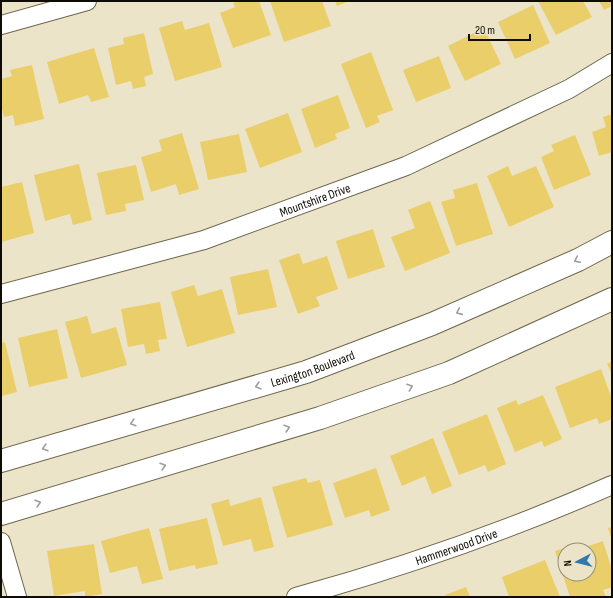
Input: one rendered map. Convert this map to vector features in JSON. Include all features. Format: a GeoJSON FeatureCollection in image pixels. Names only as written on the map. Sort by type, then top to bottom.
{"type":"FeatureCollection","features":[{"type":"Feature","properties":{"kind":"street"},"geometry":{"type":"LineString","coordinates":[[1,25],[87,1]]}},
{"type":"Feature","properties":{"kind":"street","name":"Mountshire Drive"},"geometry":{"type":"LineString","coordinates":[[1,294],[204,240],[406,166],[569,89],[612,63]]}},
{"type":"Feature","properties":{"kind":"street","name":"Lexington Boulevard"},"geometry":{"type":"LineString","coordinates":[[1,461],[306,372],[432,324],[578,260],[612,242]]}},
{"type":"Feature","properties":{"kind":"street"},"geometry":{"type":"LineString","coordinates":[[1,514],[298,425],[356,406],[449,373],[612,299]]}},
{"type":"Feature","properties":{"kind":"street","name":"Hammerwood Drive"},"geometry":{"type":"LineString","coordinates":[[299,597],[424,558],[571,503],[612,485]]}},
{"type":"Feature","properties":{"kind":"street"},"geometry":{"type":"LineString","coordinates":[[1,542],[17,597]]}},
{"type":"Feature","properties":{"kind":"building"},"geometry":{"type":"Polygon","coordinates":[[[238,1],[259,1],[271,35],[233,48],[220,13],[235,7],[233,3],[238,1]]]}},
{"type":"Feature","properties":{"kind":"building"},"geometry":{"type":"Polygon","coordinates":[[[270,1],[322,1],[331,26],[284,42],[270,1]]]}},
{"type":"Feature","properties":{"kind":"building"},"geometry":{"type":"Polygon","coordinates":[[[335,1],[349,1],[337,6],[335,1]]]}},
{"type":"Feature","properties":{"kind":"building"},"geometry":{"type":"Polygon","coordinates":[[[538,1],[583,1],[592,17],[556,35],[538,1]]]}},
{"type":"Feature","properties":{"kind":"building"},"geometry":{"type":"Polygon","coordinates":[[[599,1],[612,1],[612,6],[604,10],[599,1]]]}},
{"type":"Feature","properties":{"kind":"building"},"geometry":{"type":"Polygon","coordinates":[[[533,5],[550,43],[515,59],[498,22],[533,5]]]}},
{"type":"Feature","properties":{"kind":"building"},"geometry":{"type":"Polygon","coordinates":[[[182,21],[185,30],[209,23],[222,67],[175,81],[159,28],[182,21]]]}},
{"type":"Feature","properties":{"kind":"building"},"geometry":{"type":"Polygon","coordinates":[[[484,28],[501,64],[465,81],[448,46],[484,28]]]}},
{"type":"Feature","properties":{"kind":"building"},"geometry":{"type":"Polygon","coordinates":[[[144,33],[153,74],[144,77],[146,86],[133,89],[131,81],[116,85],[108,48],[124,44],[123,38],[144,33]]]}},
{"type":"Feature","properties":{"kind":"building"},"geometry":{"type":"Polygon","coordinates":[[[94,48],[109,97],[91,102],[88,95],[59,104],[47,62],[94,48]]]}},
{"type":"Feature","properties":{"kind":"building"},"geometry":{"type":"Polygon","coordinates":[[[371,52],[393,110],[377,116],[380,122],[366,128],[341,64],[371,52]]]}},
{"type":"Feature","properties":{"kind":"building"},"geometry":{"type":"Polygon","coordinates":[[[439,56],[451,88],[416,102],[403,70],[439,56]]]}},
{"type":"Feature","properties":{"kind":"building"},"geometry":{"type":"Polygon","coordinates":[[[32,65],[44,119],[15,126],[13,115],[4,117],[1,104],[1,79],[12,76],[10,70],[32,65]]]}},
{"type":"Feature","properties":{"kind":"building"},"geometry":{"type":"Polygon","coordinates":[[[338,95],[350,128],[335,134],[337,139],[315,148],[301,109],[338,95]]]}},
{"type":"Feature","properties":{"kind":"building"},"geometry":{"type":"Polygon","coordinates":[[[288,113],[302,152],[260,168],[245,129],[288,113]]]}},
{"type":"Feature","properties":{"kind":"building"},"geometry":{"type":"Polygon","coordinates":[[[612,114],[612,152],[599,156],[592,132],[606,127],[603,117],[612,114]]]}},
{"type":"Feature","properties":{"kind":"building"},"geometry":{"type":"Polygon","coordinates":[[[182,133],[199,189],[179,195],[176,184],[151,192],[141,157],[162,151],[159,140],[182,133]]]}},
{"type":"Feature","properties":{"kind":"building"},"geometry":{"type":"Polygon","coordinates":[[[239,134],[247,172],[208,180],[200,142],[239,134]]]}},
{"type":"Feature","properties":{"kind":"building"},"geometry":{"type":"Polygon","coordinates":[[[575,135],[591,175],[554,190],[541,157],[554,151],[551,145],[575,135]]]}},
{"type":"Feature","properties":{"kind":"building"},"geometry":{"type":"Polygon","coordinates":[[[79,164],[92,220],[73,225],[70,214],[45,221],[34,175],[79,164]]]}},
{"type":"Feature","properties":{"kind":"building"},"geometry":{"type":"Polygon","coordinates":[[[136,165],[144,200],[125,204],[126,211],[106,215],[97,173],[136,165]]]}},
{"type":"Feature","properties":{"kind":"building"},"geometry":{"type":"Polygon","coordinates":[[[508,166],[512,176],[536,166],[554,207],[509,227],[487,176],[508,166]]]}},
{"type":"Feature","properties":{"kind":"building"},"geometry":{"type":"Polygon","coordinates":[[[22,182],[34,233],[1,242],[1,187],[22,182]]]}},
{"type":"Feature","properties":{"kind":"building"},"geometry":{"type":"Polygon","coordinates":[[[477,183],[493,234],[456,246],[441,202],[455,198],[453,190],[477,183]]]}},
{"type":"Feature","properties":{"kind":"building"},"geometry":{"type":"Polygon","coordinates":[[[430,201],[450,253],[405,271],[391,237],[415,228],[408,210],[430,201]]]}},
{"type":"Feature","properties":{"kind":"building"},"geometry":{"type":"Polygon","coordinates":[[[373,229],[385,267],[348,279],[336,241],[373,229]]]}},
{"type":"Feature","properties":{"kind":"building"},"geometry":{"type":"Polygon","coordinates":[[[299,253],[303,264],[327,256],[338,289],[316,297],[320,306],[298,314],[279,260],[299,253]]]}},
{"type":"Feature","properties":{"kind":"building"},"geometry":{"type":"Polygon","coordinates":[[[268,269],[277,307],[238,315],[230,277],[268,269]]]}},
{"type":"Feature","properties":{"kind":"building"},"geometry":{"type":"Polygon","coordinates":[[[194,285],[198,296],[222,289],[235,333],[187,347],[171,292],[194,285]]]}},
{"type":"Feature","properties":{"kind":"building"},"geometry":{"type":"Polygon","coordinates":[[[160,302],[167,339],[158,340],[160,351],[146,354],[144,344],[128,347],[121,309],[160,302]]]}},
{"type":"Feature","properties":{"kind":"building"},"geometry":{"type":"Polygon","coordinates":[[[87,316],[92,334],[116,327],[127,365],[81,378],[65,322],[87,316]]]}},
{"type":"Feature","properties":{"kind":"building"},"geometry":{"type":"Polygon","coordinates":[[[57,329],[68,378],[29,387],[18,338],[57,329]]]}},
{"type":"Feature","properties":{"kind":"building"},"geometry":{"type":"Polygon","coordinates":[[[5,342],[17,392],[1,396],[1,343],[5,342]]]}},
{"type":"Feature","properties":{"kind":"building"},"geometry":{"type":"Polygon","coordinates":[[[612,361],[612,374],[607,364],[612,361]]]}},
{"type":"Feature","properties":{"kind":"building"},"geometry":{"type":"Polygon","coordinates":[[[601,369],[612,399],[612,419],[599,424],[597,418],[570,428],[555,387],[601,369]]]}},
{"type":"Feature","properties":{"kind":"building"},"geometry":{"type":"Polygon","coordinates":[[[543,395],[562,439],[544,447],[542,441],[515,452],[497,408],[516,400],[518,405],[543,395]]]}},
{"type":"Feature","properties":{"kind":"building"},"geometry":{"type":"Polygon","coordinates":[[[487,414],[506,464],[488,472],[485,465],[459,475],[442,432],[487,414]]]}},
{"type":"Feature","properties":{"kind":"building"},"geometry":{"type":"Polygon","coordinates":[[[433,438],[452,486],[432,494],[425,476],[402,486],[390,456],[433,438]]]}},
{"type":"Feature","properties":{"kind":"building"},"geometry":{"type":"Polygon","coordinates":[[[376,468],[390,510],[371,517],[369,510],[345,518],[333,483],[376,468]]]}},
{"type":"Feature","properties":{"kind":"building"},"geometry":{"type":"Polygon","coordinates":[[[306,478],[308,483],[320,480],[333,525],[287,538],[272,487],[306,478]]]}},
{"type":"Feature","properties":{"kind":"building"},"geometry":{"type":"Polygon","coordinates":[[[261,497],[274,547],[254,552],[251,539],[223,546],[211,504],[229,499],[230,506],[261,497]]]}},
{"type":"Feature","properties":{"kind":"building"},"geometry":{"type":"Polygon","coordinates":[[[207,518],[218,564],[196,569],[195,565],[169,571],[159,529],[207,518]]]}},
{"type":"Feature","properties":{"kind":"building"},"geometry":{"type":"Polygon","coordinates":[[[612,527],[612,541],[608,528],[612,527]]]}},
{"type":"Feature","properties":{"kind":"building"},"geometry":{"type":"Polygon","coordinates":[[[149,528],[163,579],[142,584],[137,566],[110,573],[101,541],[149,528]]]}},
{"type":"Feature","properties":{"kind":"building"},"geometry":{"type":"Polygon","coordinates":[[[603,541],[612,570],[612,587],[603,590],[606,597],[570,597],[565,582],[597,582],[597,543],[603,541]]]}},
{"type":"Feature","properties":{"kind":"building"},"geometry":{"type":"Polygon","coordinates":[[[94,544],[102,594],[85,597],[85,591],[54,596],[47,551],[94,544]]]}},
{"type":"Feature","properties":{"kind":"building"},"geometry":{"type":"Polygon","coordinates":[[[545,560],[560,597],[509,597],[502,577],[545,560]]]}},
{"type":"Feature","properties":{"kind":"building"},"geometry":{"type":"Polygon","coordinates":[[[466,587],[470,597],[446,597],[445,595],[466,587]]]}}]}
